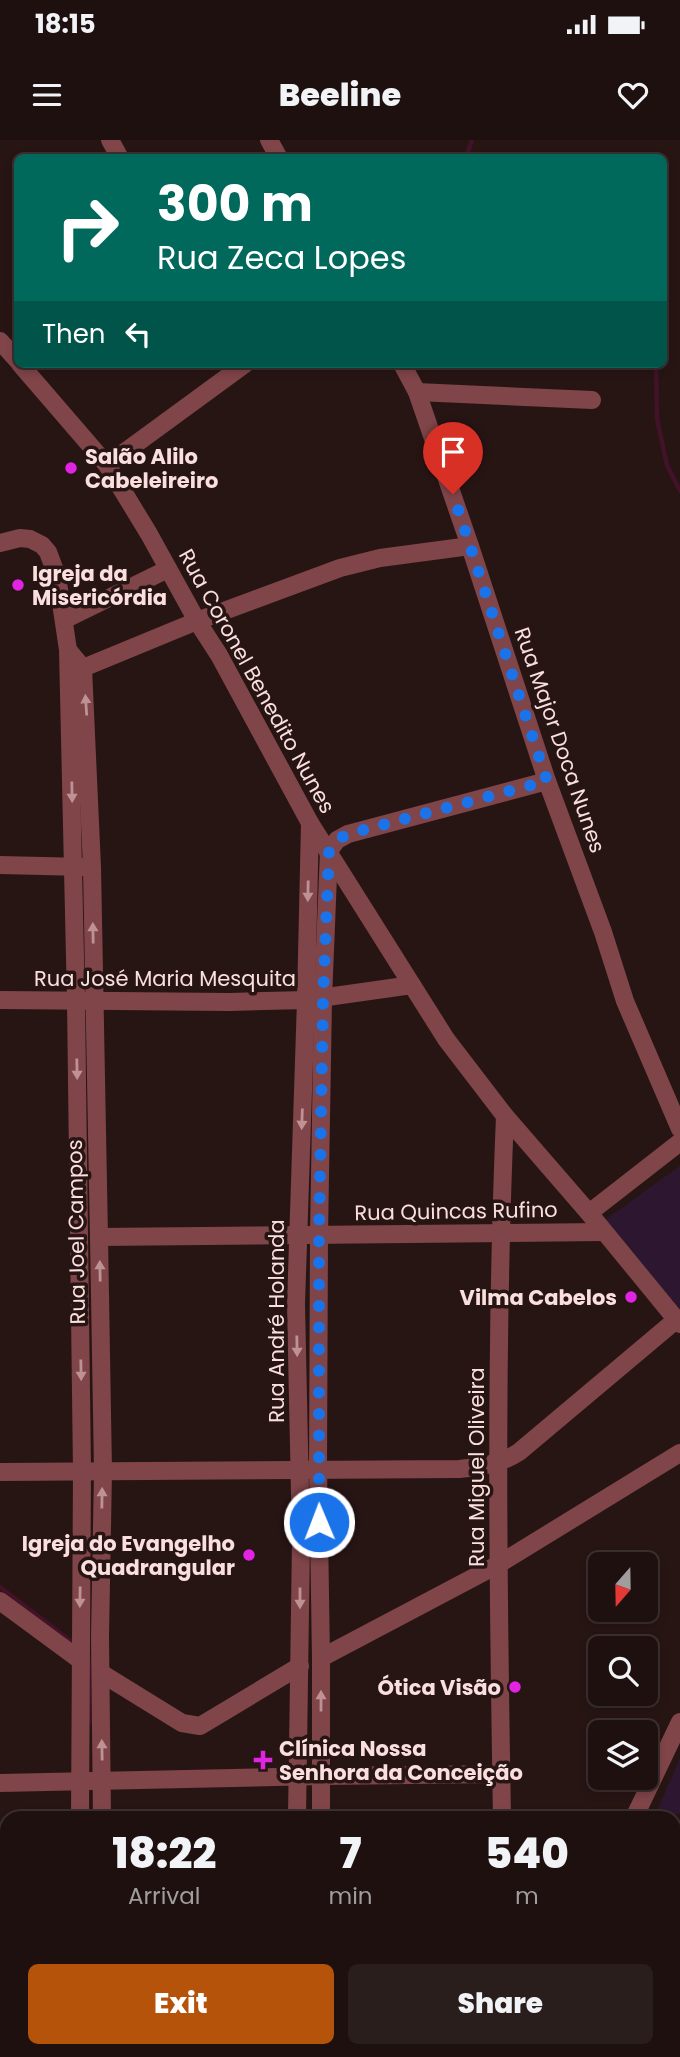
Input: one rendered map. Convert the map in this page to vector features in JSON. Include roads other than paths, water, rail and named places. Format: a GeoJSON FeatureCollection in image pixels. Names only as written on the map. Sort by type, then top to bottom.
{"type":"FeatureCollection","features":[{"type":"Feature","properties":{"kind":"street","name":"Rua Coronel Benedito Nunes"},"geometry":{"type":"LineString","coordinates":[[1,343],[14,357]]}},
{"type":"Feature","properties":{"kind":"street","name":"Rua Coronel Benedito Nunes"},"geometry":{"type":"LineString","coordinates":[[23,368],[107,465],[219,655],[310,823],[446,1039],[505,1115],[678,1322]]}},
{"type":"Feature","properties":{"kind":"street"},"geometry":{"type":"LineString","coordinates":[[107,465],[240,368]]}},
{"type":"Feature","properties":{"kind":"street","name":"Rua Major Doca Nunes"},"geometry":{"type":"LineString","coordinates":[[404,368],[417,392],[547,781],[603,932],[625,1001],[680,1129]]}},
{"type":"Feature","properties":{"kind":"street"},"geometry":{"type":"LineString","coordinates":[[417,392],[592,400]]}},
{"type":"Feature","properties":{"kind":"street"},"geometry":{"type":"LineString","coordinates":[[0,543],[20,538],[37,541],[48,552],[57,576],[68,650],[76,670],[340,568],[380,558],[470,546]]}},
{"type":"Feature","properties":{"kind":"street"},"geometry":{"type":"LineString","coordinates":[[64,620],[168,569]]}},
{"type":"Feature","properties":{"kind":"street","name":"Rua Joel Campos"},"geometry":{"type":"LineString","coordinates":[[76,670],[92,867],[85,1001],[80,1811]]}},
{"type":"Feature","properties":{"kind":"street","name":"Rua Joel Campos"},"geometry":{"type":"LineString","coordinates":[[76,670],[73,867],[85,1001],[99,1237],[103,1471],[100,1638],[102,1811]]}},
{"type":"Feature","properties":{"kind":"street"},"geometry":{"type":"LineString","coordinates":[[329,852],[337,840],[348,834],[547,781]]}},
{"type":"Feature","properties":{"kind":"street","name":"Rua André Holanda"},"geometry":{"type":"LineString","coordinates":[[297,1811],[300,1666],[319,1235],[310,823]]}},
{"type":"Feature","properties":{"kind":"street","name":"Rua André Holanda"},"geometry":{"type":"LineString","coordinates":[[321,1811],[321,1658],[296,1304],[298,1235],[315,1000],[329,852]]}},
{"type":"Feature","properties":{"kind":"street"},"geometry":{"type":"LineString","coordinates":[[0,865],[92,867]]}},
{"type":"Feature","properties":{"kind":"street","name":"Rua José Maria Mesquita"},"geometry":{"type":"LineString","coordinates":[[0,1000],[315,1000],[412,985]]}},
{"type":"Feature","properties":{"kind":"street","name":"Rua Miguel Oliveira"},"geometry":{"type":"LineString","coordinates":[[502,1811],[498,1462],[500,1233],[505,1115]]}},
{"type":"Feature","properties":{"kind":"street"},"geometry":{"type":"LineString","coordinates":[[589,1213],[680,1142]]}},
{"type":"Feature","properties":{"kind":"street","name":"Rua Quincas Rufino"},"geometry":{"type":"LineString","coordinates":[[99,1237],[604,1232]]}},
{"type":"Feature","properties":{"kind":"street"},"geometry":{"type":"LineString","coordinates":[[0,1472],[479,1467],[509,1459],[519,1452],[678,1322]]}},
{"type":"Feature","properties":{"kind":"street"},"geometry":{"type":"LineString","coordinates":[[321,1658],[499,1564],[680,1453]]}},
{"type":"Feature","properties":{"kind":"street"},"geometry":{"type":"LineString","coordinates":[[0,1601],[80,1660]]}},
{"type":"Feature","properties":{"kind":"street"},"geometry":{"type":"LineString","coordinates":[[80,1633],[100,1638]]}},
{"type":"Feature","properties":{"kind":"street"},"geometry":{"type":"LineString","coordinates":[[101,1673],[182,1723],[200,1726],[300,1666]]}},
{"type":"Feature","properties":{"kind":"street"},"geometry":{"type":"LineString","coordinates":[[637,1811],[680,1722]]}},
{"type":"Feature","properties":{"kind":"street"},"geometry":{"type":"LineString","coordinates":[[0,1783],[501,1774]]}},
{"type":"Feature","properties":{"kind":"waterway"},"geometry":{"type":"LineString","coordinates":[[467,154],[472,140]]}},
{"type":"Feature","properties":{"kind":"waterway"},"geometry":{"type":"LineString","coordinates":[[656,368],[657,419],[667,465],[680,491]]}},
{"type":"Feature","properties":{"kind":"waterway"},"geometry":{"type":"LineString","coordinates":[[0,1587],[72,1642]]}},
{"type":"Feature","properties":{"kind":"waterway"},"geometry":{"type":"LineString","coordinates":[[89,1659],[89,1723]]}},
{"type":"Feature","properties":{"kind":"place","name":"Salão Alilo Cabeleireiro"},"geometry":{"type":"Point","coordinates":[71,468]}},
{"type":"Feature","properties":{"kind":"place","name":"Igreja da Misericórdia"},"geometry":{"type":"Point","coordinates":[18,585]}},
{"type":"Feature","properties":{"kind":"place","name":"Vilma Cabelos"},"geometry":{"type":"Point","coordinates":[631,1297]}},
{"type":"Feature","properties":{"kind":"place","name":"Igreja do Evangelho Quadrangular"},"geometry":{"type":"Point","coordinates":[249,1555]}},
{"type":"Feature","properties":{"kind":"place","name":"Ótica Visão"},"geometry":{"type":"Point","coordinates":[515,1687]}},
{"type":"Feature","properties":{"kind":"place","name":"Clínica Nossa Senhora da Conceição"},"geometry":{"type":"Point","coordinates":[263,1760]}}]}
